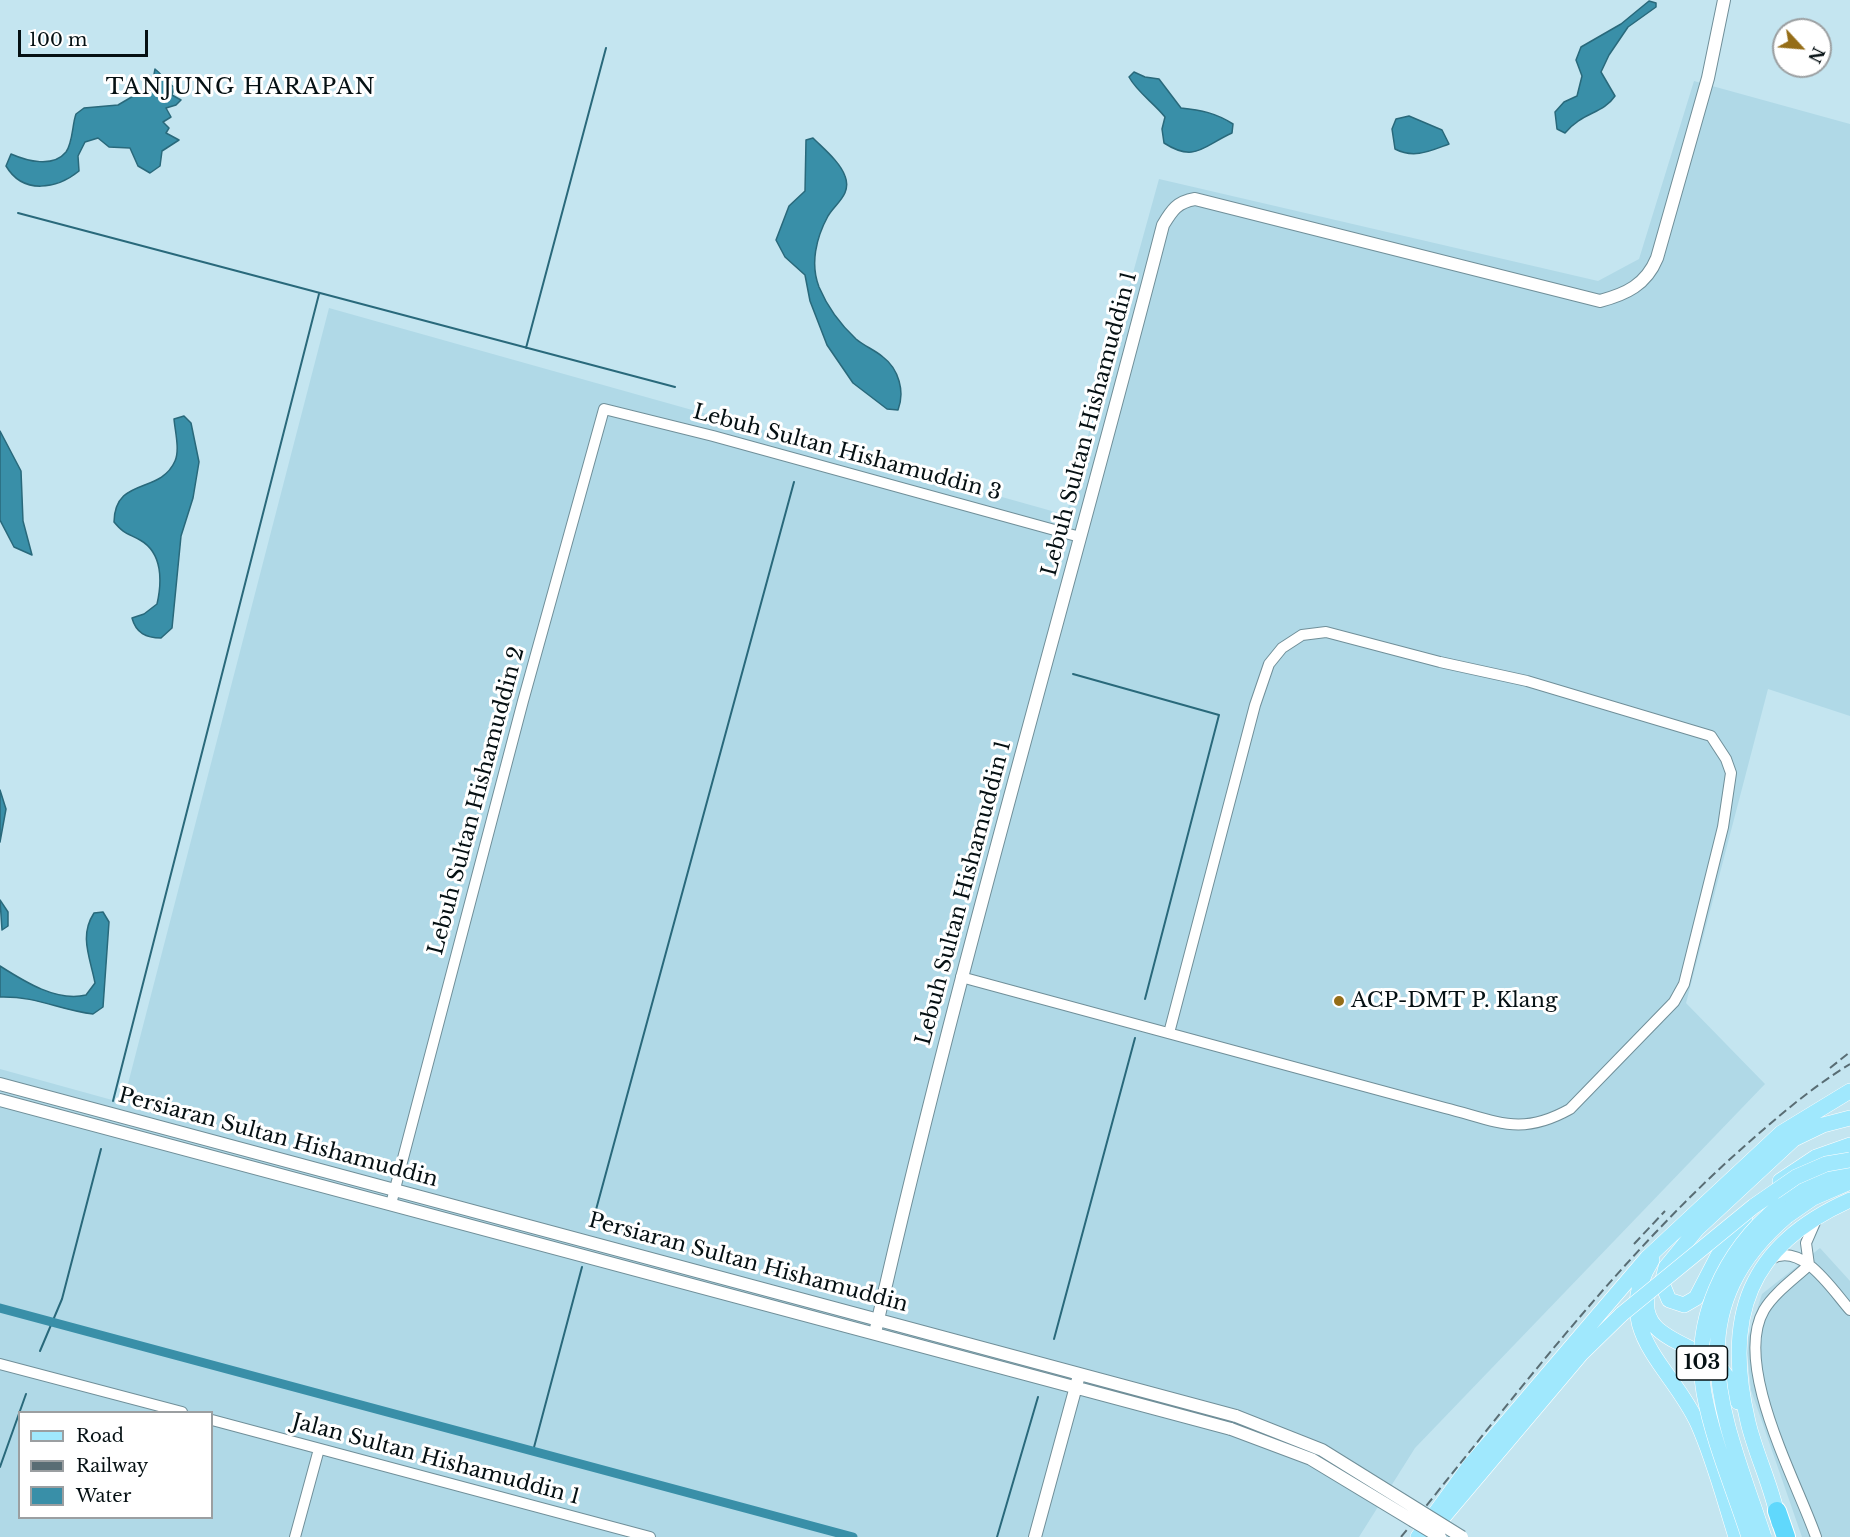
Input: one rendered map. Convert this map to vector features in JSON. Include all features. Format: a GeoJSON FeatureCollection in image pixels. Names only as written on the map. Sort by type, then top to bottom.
{"type":"FeatureCollection","features":[{"type":"Feature","properties":{"kind":"highway"},"geometry":{"type":"LineString","coordinates":[[1777,1510],[1786,1537]]}},
{"type":"Feature","properties":{"kind":"main road"},"geometry":{"type":"LineString","coordinates":[[1418,1537],[1471,1464],[1629,1277],[1677,1240],[1781,1133],[1850,1091]]}},
{"type":"Feature","properties":{"kind":"main road"},"geometry":{"type":"LineString","coordinates":[[1736,1537],[1698,1424],[1684,1399],[1649,1349],[1638,1323],[1637,1303],[1641,1281],[1652,1261],[1794,1139],[1823,1125],[1850,1118]]}},
{"type":"Feature","properties":{"kind":"main road"},"geometry":{"type":"LineString","coordinates":[[1426,1537],[1581,1354],[1622,1314],[1754,1206],[1779,1182],[1806,1162],[1850,1145]]}},
{"type":"Feature","properties":{"kind":"main road"},"geometry":{"type":"LineString","coordinates":[[1677,1240],[1662,1283],[1666,1297],[1680,1305],[1688,1304],[1696,1298],[1724,1244],[1749,1215],[1785,1190],[1850,1158]]}},
{"type":"Feature","properties":{"kind":"main road"},"geometry":{"type":"LineString","coordinates":[[1754,1206],[1807,1171],[1850,1158]]}},
{"type":"Feature","properties":{"kind":"main road","name":"103"},"geometry":{"type":"LineString","coordinates":[[1749,1537],[1707,1408],[1702,1378],[1702,1352],[1709,1310],[1723,1274],[1748,1237],[1783,1211],[1810,1186],[1850,1168]]}},
{"type":"Feature","properties":{"kind":"main road","name":"103"},"geometry":{"type":"LineString","coordinates":[[1764,1537],[1720,1401],[1716,1368],[1721,1321],[1738,1275],[1783,1211],[1850,1182]]}},
{"type":"Feature","properties":{"kind":"main road"},"geometry":{"type":"LineString","coordinates":[[1748,1424],[1737,1371],[1738,1343],[1746,1302],[1764,1266],[1783,1243],[1850,1195]]}},
{"type":"Feature","properties":{"kind":"main road"},"geometry":{"type":"LineString","coordinates":[[1827,1211],[1850,1200]]}},
{"type":"Feature","properties":{"kind":"main road"},"geometry":{"type":"LineString","coordinates":[[1677,1240],[1652,1283],[1647,1298],[1650,1317],[1663,1335],[1707,1357],[1722,1369],[1748,1424],[1777,1510],[1782,1537]]}},
{"type":"Feature","properties":{"kind":"street","name":"Lebuh Sultan Hishamuddin 1"},"geometry":{"type":"LineString","coordinates":[[875,1333],[961,977],[1163,225],[1172,210],[1182,201],[1195,199],[1600,301],[1627,293],[1648,276],[1654,266],[1708,78],[1724,0]]}},
{"type":"Feature","properties":{"kind":"street","name":"Lebuh Sultan Hishamuddin 3"},"geometry":{"type":"LineString","coordinates":[[604,409],[713,436],[1080,537]]}},
{"type":"Feature","properties":{"kind":"street","name":"Lebuh Sultan Hishamuddin 2"},"geometry":{"type":"LineString","coordinates":[[391,1204],[523,701],[604,409]]}},
{"type":"Feature","properties":{"kind":"street"},"geometry":{"type":"LineString","coordinates":[[961,977],[1169,1033],[1515,1126],[1532,1126],[1550,1120],[1570,1109],[1674,1002],[1684,984],[1723,827],[1731,773],[1726,759],[1710,736],[1661,719],[1527,681],[1440,662],[1326,632],[1302,635],[1282,648],[1269,664],[1255,705],[1169,1033]]}},
{"type":"Feature","properties":{"kind":"street","name":"Persiaran Sultan Hishamuddin"},"geometry":{"type":"LineString","coordinates":[[0,1084],[1080,1372],[1236,1416],[1322,1450],[1462,1537]]}},
{"type":"Feature","properties":{"kind":"street","name":"Persiaran Sultan Hishamuddin"},"geometry":{"type":"LineString","coordinates":[[0,1100],[1231,1430],[1311,1459],[1440,1537]]}},
{"type":"Feature","properties":{"kind":"street"},"geometry":{"type":"LineString","coordinates":[[1809,1265],[1806,1249],[1808,1236],[1827,1211]]}},
{"type":"Feature","properties":{"kind":"street"},"geometry":{"type":"LineString","coordinates":[[1764,1266],[1774,1257],[1783,1255],[1796,1257],[1809,1265],[1850,1310]]}},
{"type":"Feature","properties":{"kind":"street"},"geometry":{"type":"LineString","coordinates":[[1809,1265],[1769,1302],[1762,1312],[1758,1324],[1756,1373],[1764,1403],[1816,1537]]}},
{"type":"Feature","properties":{"kind":"street"},"geometry":{"type":"LineString","coordinates":[[0,1364],[175,1411]]}},
{"type":"Feature","properties":{"kind":"street"},"geometry":{"type":"LineString","coordinates":[[1035,1537],[1080,1372]]}},
{"type":"Feature","properties":{"kind":"street","name":"Jalan Sultan Hishamuddin 1"},"geometry":{"type":"LineString","coordinates":[[213,1420],[650,1537]]}},
{"type":"Feature","properties":{"kind":"street"},"geometry":{"type":"LineString","coordinates":[[295,1537],[319,1449]]}},
{"type":"Feature","properties":{"kind":"shaded area"},"geometry":{"type":"Polygon","coordinates":[[[1694,81],[1850,124],[1850,716],[1768,689],[1686,1003],[1765,1084],[1415,1448],[1359,1537],[0,1537],[0,1069],[123,1103],[329,308],[1066,515],[1159,179],[1598,281],[1639,259],[1694,81]]]}},
{"type":"Feature","properties":{"kind":"shaded area"},"geometry":{"type":"Polygon","coordinates":[[[1820,1248],[1850,1281],[1850,1537],[1802,1537],[1751,1390],[1746,1344],[1762,1294],[1820,1248]]]}},
{"type":"Feature","properties":{"kind":"water"},"geometry":{"type":"Polygon","coordinates":[[[1649,1],[1656,3],[1656,7],[1628,27],[1609,55],[1601,72],[1615,96],[1605,106],[1578,121],[1565,133],[1557,129],[1555,112],[1564,102],[1577,96],[1582,76],[1576,60],[1581,47],[1621,24],[1649,1]]]}},
{"type":"Feature","properties":{"kind":"water"},"geometry":{"type":"Polygon","coordinates":[[[155,69],[174,87],[172,95],[181,100],[176,105],[166,108],[171,117],[163,122],[169,128],[166,133],[179,140],[162,151],[160,166],[150,173],[138,166],[130,148],[109,147],[98,138],[85,142],[78,156],[79,171],[61,182],[41,186],[31,185],[21,182],[6,166],[11,154],[40,162],[61,157],[70,143],[76,114],[84,108],[118,105],[152,85],[155,69]]]}},
{"type":"Feature","properties":{"kind":"water"},"geometry":{"type":"Polygon","coordinates":[[[1134,72],[1145,77],[1159,79],[1181,108],[1221,117],[1233,124],[1232,133],[1191,152],[1175,149],[1164,143],[1162,129],[1165,117],[1132,82],[1129,77],[1134,72]]]}},
{"type":"Feature","properties":{"kind":"water"},"geometry":{"type":"Polygon","coordinates":[[[1409,116],[1442,130],[1449,144],[1415,154],[1395,149],[1392,129],[1396,119],[1409,116]]]}},
{"type":"Feature","properties":{"kind":"water"},"geometry":{"type":"Polygon","coordinates":[[[813,138],[839,166],[847,182],[845,193],[828,216],[820,233],[815,260],[816,278],[830,308],[845,328],[889,362],[897,374],[901,388],[898,410],[887,409],[853,383],[827,345],[810,301],[805,275],[785,257],[776,240],[789,206],[805,191],[806,140],[813,138]]]}},
{"type":"Feature","properties":{"kind":"water"},"geometry":{"type":"Polygon","coordinates":[[[184,416],[191,423],[199,462],[193,498],[181,536],[172,628],[161,638],[156,638],[146,636],[139,631],[132,618],[144,614],[157,604],[160,578],[157,560],[148,546],[123,531],[114,522],[116,508],[122,498],[130,491],[159,478],[175,461],[177,440],[174,419],[184,416]]]}},
{"type":"Feature","properties":{"kind":"water"},"geometry":{"type":"Polygon","coordinates":[[[0,431],[21,471],[23,521],[32,555],[14,547],[0,520],[0,431]]]}},
{"type":"Feature","properties":{"kind":"water"},"geometry":{"type":"Polygon","coordinates":[[[0,790],[6,809],[0,842],[0,790]]]}},
{"type":"Feature","properties":{"kind":"water"},"geometry":{"type":"Polygon","coordinates":[[[0,900],[8,912],[8,926],[2,930],[0,900]]]}},
{"type":"Feature","properties":{"kind":"water"},"geometry":{"type":"Polygon","coordinates":[[[103,912],[109,922],[103,1007],[93,1014],[37,1001],[0,997],[0,966],[31,984],[53,993],[64,996],[86,995],[95,983],[87,947],[87,930],[94,913],[103,912]]]}},
{"type":"Feature","properties":{"kind":"waterway"},"geometry":{"type":"LineString","coordinates":[[526,348],[606,48]]}},
{"type":"Feature","properties":{"kind":"waterway"},"geometry":{"type":"LineString","coordinates":[[18,213],[675,387]]}},
{"type":"Feature","properties":{"kind":"waterway"},"geometry":{"type":"LineString","coordinates":[[113,1101],[319,294]]}},
{"type":"Feature","properties":{"kind":"waterway"},"geometry":{"type":"LineString","coordinates":[[594,1217],[794,482]]}},
{"type":"Feature","properties":{"kind":"waterway"},"geometry":{"type":"LineString","coordinates":[[1073,674],[1219,715],[1145,999]]}},
{"type":"Feature","properties":{"kind":"waterway"},"geometry":{"type":"LineString","coordinates":[[1054,1339],[1135,1038]]}},
{"type":"Feature","properties":{"kind":"waterway"},"geometry":{"type":"LineString","coordinates":[[40,1351],[62,1299],[101,1149]]}},
{"type":"Feature","properties":{"kind":"waterway"},"geometry":{"type":"LineString","coordinates":[[533,1451],[582,1267]]}},
{"type":"Feature","properties":{"kind":"waterway"},"geometry":{"type":"LineString","coordinates":[[0,1308],[853,1537]]}},
{"type":"Feature","properties":{"kind":"waterway"},"geometry":{"type":"LineString","coordinates":[[20,1411],[26,1394]]}},
{"type":"Feature","properties":{"kind":"waterway"},"geometry":{"type":"LineString","coordinates":[[997,1537],[1038,1397]]}},
{"type":"Feature","properties":{"kind":"waterway"},"geometry":{"type":"LineString","coordinates":[[0,1467],[18,1416]]}},
{"type":"Feature","properties":{"kind":"railway"},"geometry":{"type":"LineString","coordinates":[[1830,1068],[1850,1052]]}},
{"type":"Feature","properties":{"kind":"railway"},"geometry":{"type":"LineString","coordinates":[[1401,1537],[1558,1342],[1641,1248],[1684,1203],[1758,1134],[1802,1097],[1850,1064]]}},
{"type":"Feature","properties":{"kind":"railway"},"geometry":{"type":"LineString","coordinates":[[1634,1244],[1665,1211]]}},
{"type":"Feature","properties":{"kind":"place","name":"ACP-DMT P. Klang"},"geometry":{"type":"Point","coordinates":[1339,1001]}},
{"type":"Feature","properties":{"kind":"district","name":"TANJUNG HARAPAN"},"geometry":{"type":"Point","coordinates":[241,88]}}]}
